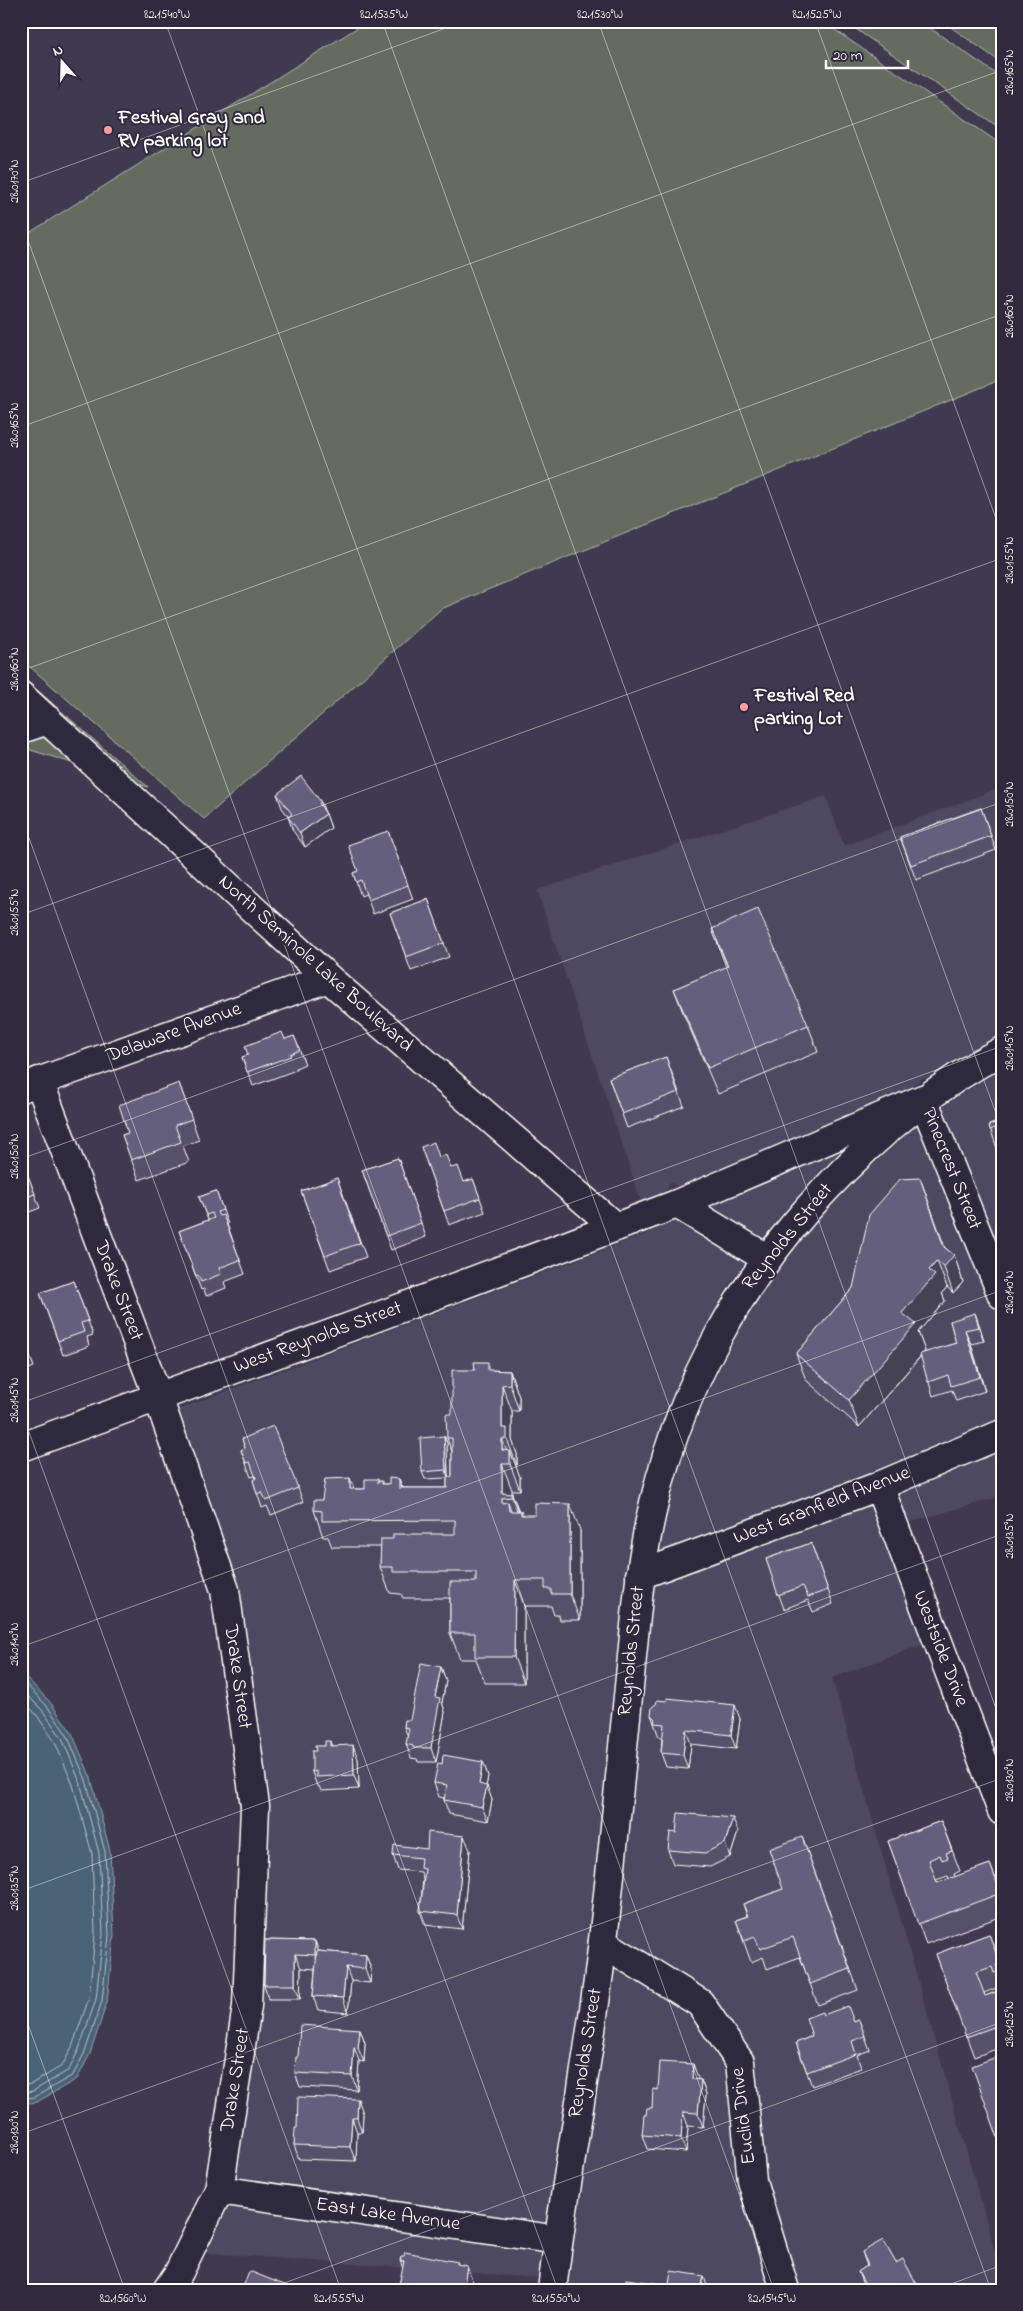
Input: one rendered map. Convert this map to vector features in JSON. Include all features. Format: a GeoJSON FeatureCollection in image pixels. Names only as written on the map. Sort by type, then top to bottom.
{"type":"FeatureCollection","features":[{"type":"Feature","properties":{"kind":"street","name":"North Seminole Lake Boulevard"},"geometry":{"type":"LineString","coordinates":[[21,696],[328,978],[614,1226]]}},
{"type":"Feature","properties":{"kind":"street"},"geometry":{"type":"LineString","coordinates":[[21,729],[48,720]]}},
{"type":"Feature","properties":{"kind":"street","name":"Delaware Avenue"},"geometry":{"type":"LineString","coordinates":[[30,1085],[328,978]]}},
{"type":"Feature","properties":{"kind":"street","name":"Reynolds Street"},"geometry":{"type":"LineString","coordinates":[[614,1226],[677,1204],[923,1099],[1002,1051]]}},
{"type":"Feature","properties":{"kind":"street","name":"Drake Street"},"geometry":{"type":"LineString","coordinates":[[30,1085],[158,1397],[225,1590],[255,1806],[247,2006],[219,2190],[179,2272],[167,2290]]}},
{"type":"Feature","properties":{"kind":"street","name":"Reynolds Street"},"geometry":{"type":"LineString","coordinates":[[552,2290],[603,1943],[640,1575],[655,1500],[671,1442],[703,1366],[739,1298],[766,1258],[854,1159],[923,1099]]}},
{"type":"Feature","properties":{"kind":"street","name":"Pinecrest Street"},"geometry":{"type":"LineString","coordinates":[[923,1099],[1002,1295]]}},
{"type":"Feature","properties":{"kind":"street"},"geometry":{"type":"LineString","coordinates":[[677,1204],[766,1258]]}},
{"type":"Feature","properties":{"kind":"street","name":"West Reynolds Street"},"geometry":{"type":"LineString","coordinates":[[21,1448],[366,1321],[614,1226]]}},
{"type":"Feature","properties":{"kind":"street","name":"West Granfield Avenue"},"geometry":{"type":"LineString","coordinates":[[640,1575],[879,1486],[1002,1434]]}},
{"type":"Feature","properties":{"kind":"street","name":"Westside Drive"},"geometry":{"type":"LineString","coordinates":[[879,1486],[1002,1811]]}},
{"type":"Feature","properties":{"kind":"street","name":"Euclid Drive"},"geometry":{"type":"LineString","coordinates":[[603,1943],[700,2003],[740,2062],[752,2181],[785,2290]]}},
{"type":"Feature","properties":{"kind":"street","name":"East Lake Avenue"},"geometry":{"type":"LineString","coordinates":[[219,2190],[558,2240]]}},
{"type":"Feature","properties":{"kind":"shaded area"},"geometry":{"type":"Polygon","coordinates":[[[1002,787],[1002,1033],[926,1078],[924,1077],[903,1092],[904,1094],[843,1147],[763,1238],[670,1182],[658,1209],[745,1262],[726,1289],[690,1359],[658,1434],[640,1495],[626,1572],[589,1940],[539,2278],[196,2252],[258,1950],[250,1653],[174,1411],[651,1232],[537,890],[826,796],[844,846],[1002,787]]]}},
{"type":"Feature","properties":{"kind":"shaded area"},"geometry":{"type":"Polygon","coordinates":[[[1002,1069],[1002,1496],[893,1527],[948,1635],[832,1678],[1002,2276],[1002,2290],[567,2290],[617,1946],[654,1578],[669,1505],[685,1448],[716,1375],[751,1308],[771,1278],[773,1279],[779,1267],[815,1223],[864,1172],[932,1112],[1002,1069]]]}},
{"type":"Feature","properties":{"kind":"green space"},"geometry":{"type":"Polygon","coordinates":[[[368,21],[822,21],[1002,145],[1002,379],[441,609],[204,819],[21,659],[21,238],[368,21]]]}},
{"type":"Feature","properties":{"kind":"green space"},"geometry":{"type":"Polygon","coordinates":[[[844,21],[920,21],[1002,78],[1002,127],[1000,128],[844,21]]]}},
{"type":"Feature","properties":{"kind":"green space"},"geometry":{"type":"Polygon","coordinates":[[[942,21],[1002,21],[1002,63],[942,21]]]}},
{"type":"Feature","properties":{"kind":"green space"},"geometry":{"type":"Polygon","coordinates":[[[21,676],[148,787],[21,747],[21,676]]]}},
{"type":"Feature","properties":{"kind":"water"},"geometry":{"type":"Polygon","coordinates":[[[21,1672],[50,1702],[72,1733],[91,1778],[110,1851],[114,1935],[107,2002],[90,2054],[77,2079],[37,2102],[21,2104],[21,1672]]]}},
{"type":"Feature","properties":{"kind":"building"},"geometry":{"type":"Polygon","coordinates":[[[301,776],[321,802],[319,803],[326,814],[300,833],[288,817],[292,814],[277,794],[301,776]]]}},
{"type":"Feature","properties":{"kind":"building"},"geometry":{"type":"Polygon","coordinates":[[[981,808],[991,836],[911,865],[900,837],[981,808]]]}},
{"type":"Feature","properties":{"kind":"building"},"geometry":{"type":"Polygon","coordinates":[[[388,831],[408,885],[368,900],[361,880],[356,882],[353,873],[358,871],[348,845],[388,831]]]}},
{"type":"Feature","properties":{"kind":"building"},"geometry":{"type":"Polygon","coordinates":[[[428,899],[444,943],[406,957],[390,913],[428,899]]]}},
{"type":"Feature","properties":{"kind":"building"},"geometry":{"type":"Polygon","coordinates":[[[758,909],[808,1025],[708,1068],[674,989],[728,966],[712,929],[758,909]]]}},
{"type":"Feature","properties":{"kind":"building"},"geometry":{"type":"Polygon","coordinates":[[[282,1032],[285,1039],[294,1036],[300,1050],[290,1054],[291,1056],[247,1072],[242,1057],[248,1055],[245,1046],[282,1032]]]}},
{"type":"Feature","properties":{"kind":"building"},"geometry":{"type":"Polygon","coordinates":[[[666,1057],[678,1092],[622,1114],[609,1078],[666,1057]]]}},
{"type":"Feature","properties":{"kind":"building"},"geometry":{"type":"Polygon","coordinates":[[[179,1083],[192,1119],[175,1125],[181,1142],[131,1160],[122,1135],[128,1133],[119,1105],[179,1083]]]}},
{"type":"Feature","properties":{"kind":"building"},"geometry":{"type":"Polygon","coordinates":[[[1002,1121],[1002,1147],[995,1128],[990,1130],[989,1125],[1002,1121]]]}},
{"type":"Feature","properties":{"kind":"building"},"geometry":{"type":"Polygon","coordinates":[[[434,1142],[439,1157],[446,1155],[451,1168],[458,1166],[464,1182],[473,1179],[480,1198],[444,1211],[421,1147],[434,1142]]]}},
{"type":"Feature","properties":{"kind":"building"},"geometry":{"type":"Polygon","coordinates":[[[21,1157],[35,1194],[21,1199],[21,1157]]]}},
{"type":"Feature","properties":{"kind":"building"},"geometry":{"type":"Polygon","coordinates":[[[398,1158],[421,1223],[386,1236],[362,1170],[398,1158]]]}},
{"type":"Feature","properties":{"kind":"building"},"geometry":{"type":"Polygon","coordinates":[[[337,1178],[360,1243],[325,1256],[301,1191],[337,1178]]]}},
{"type":"Feature","properties":{"kind":"building"},"geometry":{"type":"Polygon","coordinates":[[[920,1178],[944,1247],[954,1255],[944,1267],[937,1261],[929,1270],[935,1275],[902,1313],[916,1324],[849,1400],[796,1354],[853,1288],[869,1215],[900,1179],[920,1178]]]}},
{"type":"Feature","properties":{"kind":"building"},"geometry":{"type":"Polygon","coordinates":[[[216,1191],[223,1210],[217,1212],[219,1216],[223,1215],[240,1260],[219,1268],[221,1274],[201,1282],[198,1275],[196,1276],[179,1231],[214,1218],[212,1213],[206,1215],[199,1197],[216,1191]]]}},
{"type":"Feature","properties":{"kind":"building"},"geometry":{"type":"Polygon","coordinates":[[[74,1281],[88,1321],[81,1323],[84,1332],[58,1341],[40,1293],[74,1281]]]}},
{"type":"Feature","properties":{"kind":"building"},"geometry":{"type":"Polygon","coordinates":[[[975,1313],[979,1327],[965,1330],[980,1377],[951,1386],[948,1375],[928,1382],[920,1354],[956,1343],[950,1321],[975,1313]]]}},
{"type":"Feature","properties":{"kind":"building"},"geometry":{"type":"Polygon","coordinates":[[[21,1332],[29,1353],[21,1356],[21,1332]]]}},
{"type":"Feature","properties":{"kind":"building"},"geometry":{"type":"Polygon","coordinates":[[[474,1362],[488,1362],[488,1370],[510,1371],[510,1384],[502,1385],[502,1428],[507,1428],[507,1439],[502,1439],[502,1450],[510,1451],[510,1464],[502,1464],[502,1493],[512,1494],[512,1497],[502,1498],[502,1503],[508,1502],[509,1511],[521,1511],[521,1515],[535,1515],[535,1503],[570,1504],[570,1594],[551,1594],[551,1589],[545,1589],[545,1580],[515,1580],[514,1657],[475,1657],[475,1633],[450,1633],[450,1582],[476,1582],[476,1572],[393,1572],[393,1567],[380,1567],[381,1539],[393,1539],[393,1534],[455,1534],[455,1520],[322,1521],[322,1511],[314,1510],[314,1500],[322,1500],[325,1479],[350,1478],[350,1489],[365,1489],[365,1479],[378,1479],[378,1483],[382,1481],[382,1484],[389,1484],[389,1478],[399,1479],[399,1488],[447,1488],[447,1477],[452,1477],[452,1438],[447,1438],[446,1414],[452,1414],[452,1370],[475,1370],[474,1362]]]}},
{"type":"Feature","properties":{"kind":"building"},"geometry":{"type":"Polygon","coordinates":[[[273,1426],[298,1488],[266,1501],[262,1492],[257,1494],[253,1480],[256,1478],[250,1462],[246,1463],[241,1450],[245,1448],[242,1439],[273,1426]]]}},
{"type":"Feature","properties":{"kind":"building"},"geometry":{"type":"Polygon","coordinates":[[[444,1436],[446,1470],[422,1472],[420,1438],[444,1436]]]}},
{"type":"Feature","properties":{"kind":"building"},"geometry":{"type":"Polygon","coordinates":[[[811,1543],[828,1590],[808,1597],[803,1586],[778,1595],[766,1559],[811,1543]]]}},
{"type":"Feature","properties":{"kind":"building"},"geometry":{"type":"Polygon","coordinates":[[[421,1663],[441,1667],[435,1697],[440,1698],[431,1748],[413,1748],[413,1746],[406,1744],[409,1728],[404,1727],[405,1720],[410,1720],[421,1663]]]}},
{"type":"Feature","properties":{"kind":"building"},"geometry":{"type":"Polygon","coordinates":[[[667,1698],[735,1705],[731,1735],[686,1730],[683,1755],[661,1753],[664,1724],[654,1723],[655,1719],[651,1715],[652,1707],[656,1704],[657,1700],[667,1701],[667,1698]]]}},
{"type":"Feature","properties":{"kind":"building"},"geometry":{"type":"Polygon","coordinates":[[[325,1741],[330,1741],[330,1746],[353,1745],[354,1775],[316,1777],[316,1771],[312,1772],[312,1751],[316,1751],[315,1746],[325,1746],[325,1741]]]}},
{"type":"Feature","properties":{"kind":"building"},"geometry":{"type":"Polygon","coordinates":[[[443,1755],[483,1762],[479,1784],[487,1786],[482,1807],[444,1800],[447,1785],[434,1783],[438,1763],[442,1764],[443,1755]]]}},
{"type":"Feature","properties":{"kind":"building"},"geometry":{"type":"Polygon","coordinates":[[[678,1813],[733,1818],[725,1843],[705,1853],[668,1850],[670,1832],[676,1833],[678,1813]]]}},
{"type":"Feature","properties":{"kind":"building"},"geometry":{"type":"Polygon","coordinates":[[[941,1821],[952,1851],[946,1853],[948,1858],[942,1860],[940,1855],[929,1860],[937,1883],[990,1864],[1001,1893],[918,1924],[888,1841],[941,1821]]]}},
{"type":"Feature","properties":{"kind":"building"},"geometry":{"type":"Polygon","coordinates":[[[428,1832],[464,1836],[457,1915],[420,1911],[425,1869],[420,1868],[421,1858],[393,1855],[394,1845],[427,1849],[428,1832]]]}},
{"type":"Feature","properties":{"kind":"building"},"geometry":{"type":"Polygon","coordinates":[[[802,1837],[850,1969],[810,1984],[793,1937],[760,1949],[755,1937],[744,1941],[736,1920],[748,1916],[743,1904],[783,1889],[769,1849],[802,1837]]]}},
{"type":"Feature","properties":{"kind":"building"},"geometry":{"type":"Polygon","coordinates":[[[989,1934],[1000,1964],[996,1965],[999,1971],[994,1973],[992,1967],[976,1972],[985,1996],[1002,1990],[1002,2024],[966,2037],[936,1954],[989,1934]]]}},
{"type":"Feature","properties":{"kind":"building"},"geometry":{"type":"Polygon","coordinates":[[[265,1940],[315,1941],[315,1955],[295,1954],[295,1985],[264,1985],[265,1940]]]}},
{"type":"Feature","properties":{"kind":"building"},"geometry":{"type":"Polygon","coordinates":[[[317,1951],[366,1955],[365,1969],[346,1967],[343,1998],[313,1996],[317,1951]]]}},
{"type":"Feature","properties":{"kind":"building"},"geometry":{"type":"Polygon","coordinates":[[[848,2006],[854,2022],[859,2020],[865,2036],[852,2041],[856,2054],[807,2072],[796,2043],[812,2036],[806,2018],[822,2012],[823,2015],[848,2006]]]}},
{"type":"Feature","properties":{"kind":"building"},"geometry":{"type":"Polygon","coordinates":[[[300,2025],[360,2029],[358,2048],[354,2047],[352,2076],[295,2073],[300,2025]]]}},
{"type":"Feature","properties":{"kind":"building"},"geometry":{"type":"Polygon","coordinates":[[[1002,2055],[1002,2149],[972,2066],[1002,2055]]]}},
{"type":"Feature","properties":{"kind":"building"},"geometry":{"type":"Polygon","coordinates":[[[660,2062],[693,2064],[692,2079],[701,2080],[698,2113],[683,2112],[681,2138],[642,2135],[644,2115],[646,2115],[647,2108],[652,2108],[653,2089],[658,2090],[660,2062]]]}},
{"type":"Feature","properties":{"kind":"building"},"geometry":{"type":"Polygon","coordinates":[[[298,2097],[358,2099],[357,2118],[352,2118],[350,2147],[294,2145],[295,2128],[297,2128],[298,2097]]]}},
{"type":"Feature","properties":{"kind":"building"},"geometry":{"type":"Polygon","coordinates":[[[883,2240],[896,2263],[903,2259],[920,2290],[868,2290],[858,2272],[868,2265],[862,2252],[883,2240]]]}},
{"type":"Feature","properties":{"kind":"building"},"geometry":{"type":"Polygon","coordinates":[[[405,2252],[458,2262],[457,2264],[467,2266],[463,2290],[427,2290],[399,2285],[404,2261],[400,2261],[401,2256],[404,2256],[405,2252]]]}},
{"type":"Feature","properties":{"kind":"building"},"geometry":{"type":"Polygon","coordinates":[[[249,2271],[297,2290],[242,2290],[249,2271]]]}},
{"type":"Feature","properties":{"kind":"building"},"geometry":{"type":"Polygon","coordinates":[[[671,2271],[704,2276],[701,2290],[624,2290],[626,2279],[669,2285],[671,2271]]]}},
{"type":"Feature","properties":{"kind":"place","name":"Festival Gray and RV parking lot"},"geometry":{"type":"Point","coordinates":[108,130]}},
{"type":"Feature","properties":{"kind":"place","name":"Festival Red parking Lot"},"geometry":{"type":"Point","coordinates":[744,707]}}]}
